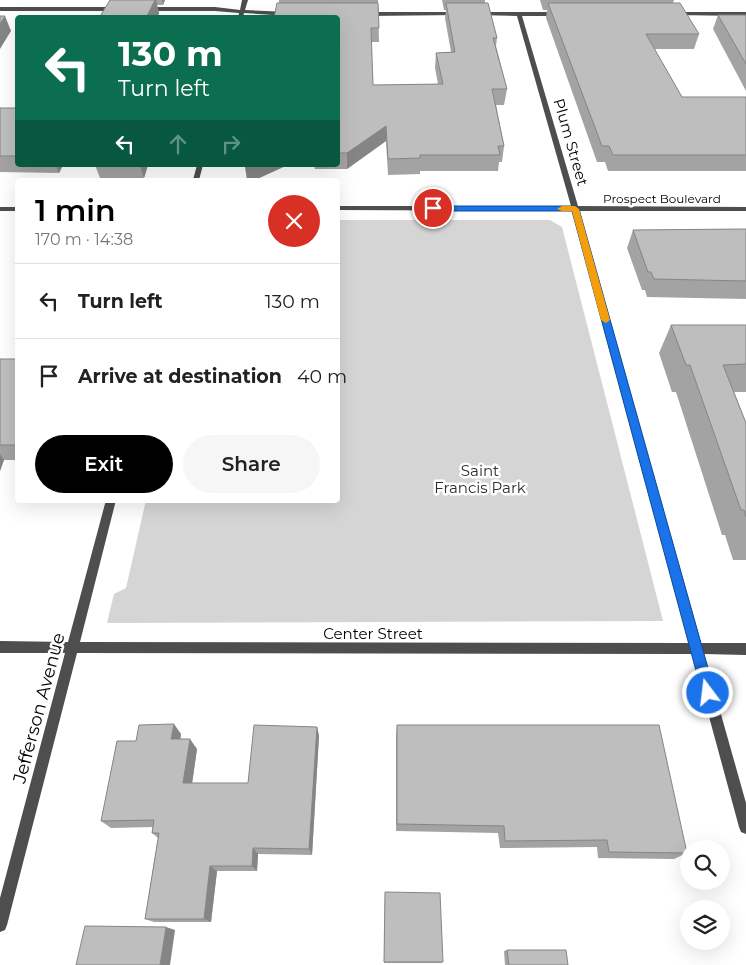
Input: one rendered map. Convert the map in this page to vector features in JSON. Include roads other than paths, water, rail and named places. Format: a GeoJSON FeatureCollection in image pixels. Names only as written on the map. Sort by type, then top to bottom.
{"type":"FeatureCollection","features":[{"type":"Feature","properties":{"kind":"street"},"geometry":{"type":"LineString","coordinates":[[241,15],[245,0]]}},
{"type":"Feature","properties":{"kind":"street"},"geometry":{"type":"LineString","coordinates":[[0,9],[127,9]]}},
{"type":"Feature","properties":{"kind":"street"},"geometry":{"type":"LineString","coordinates":[[137,9],[215,9],[241,15],[295,14]]}},
{"type":"Feature","properties":{"kind":"street"},"geometry":{"type":"LineString","coordinates":[[363,14],[568,14]]}},
{"type":"Feature","properties":{"kind":"street","name":"Plum Street"},"geometry":{"type":"LineString","coordinates":[[519,14],[746,827]]}},
{"type":"Feature","properties":{"kind":"street"},"geometry":{"type":"LineString","coordinates":[[667,14],[746,14]]}},
{"type":"Feature","properties":{"kind":"street","name":"Prospect Boulevard"},"geometry":{"type":"LineString","coordinates":[[340,208],[746,209]]}},
{"type":"Feature","properties":{"kind":"street"},"geometry":{"type":"LineString","coordinates":[[0,209],[15,209]]}},
{"type":"Feature","properties":{"kind":"street","name":"Jefferson Avenue"},"geometry":{"type":"LineString","coordinates":[[0,925],[111,503]]}},
{"type":"Feature","properties":{"kind":"street","name":"Center Street"},"geometry":{"type":"LineString","coordinates":[[0,647],[746,650]]}},
{"type":"Feature","properties":{"kind":"park label","name":"Saint Francis Park"},"geometry":{"type":"Point","coordinates":[480,478]}}]}
